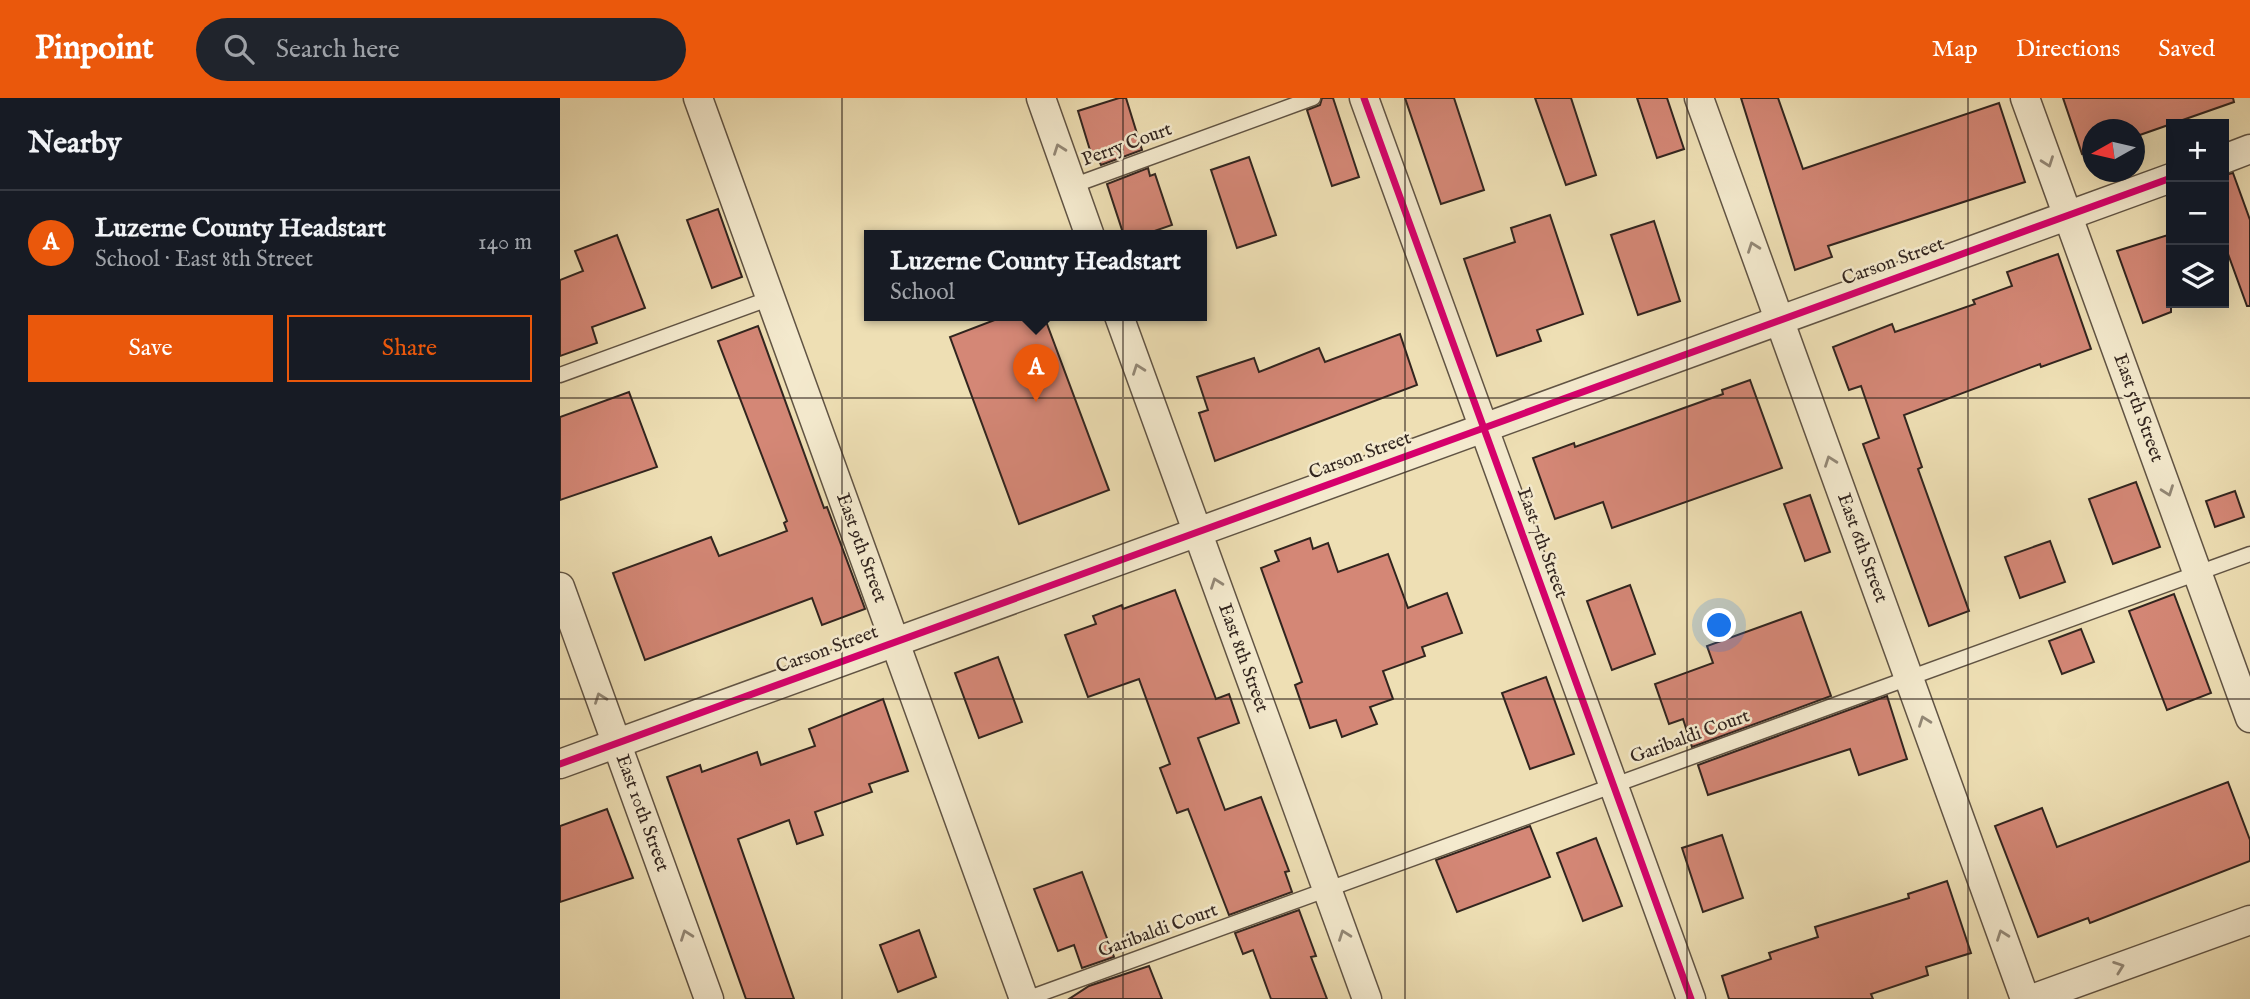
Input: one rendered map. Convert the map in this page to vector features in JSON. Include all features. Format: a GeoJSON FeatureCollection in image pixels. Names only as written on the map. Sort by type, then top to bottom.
{"type":"FeatureCollection","features":[{"type":"Feature","properties":{"kind":"street","name":"East 9th Street"},"geometry":{"type":"LineString","coordinates":[[698,98],[1025,999]]}},
{"type":"Feature","properties":{"kind":"street"},"geometry":{"type":"LineString","coordinates":[[1041,98],[1088,230]]}},
{"type":"Feature","properties":{"kind":"street","name":"East 7th Street"},"geometry":{"type":"LineString","coordinates":[[1364,98],[1690,999]]}},
{"type":"Feature","properties":{"kind":"street","name":"East 6th Street"},"geometry":{"type":"LineString","coordinates":[[1699,98],[2025,999]]}},
{"type":"Feature","properties":{"kind":"street","name":"East 5th Street"},"geometry":{"type":"LineString","coordinates":[[2025,98],[2250,718]]}},
{"type":"Feature","properties":{"kind":"street"},"geometry":{"type":"LineString","coordinates":[[2229,157],[2250,149]]}},
{"type":"Feature","properties":{"kind":"street","name":"Carson Street"},"geometry":{"type":"LineString","coordinates":[[560,764],[2166,180]]}},
{"type":"Feature","properties":{"kind":"street","name":"East 8th Street"},"geometry":{"type":"LineString","coordinates":[[1121,321],[1367,999]]}},
{"type":"Feature","properties":{"kind":"street","name":"East 10th Street"},"geometry":{"type":"LineString","coordinates":[[560,587],[709,999]]}},
{"type":"Feature","properties":{"kind":"street"},"geometry":{"type":"LineString","coordinates":[[2032,999],[2250,920]]}},
{"type":"Feature","properties":{"kind":"lane","name":"Perry Court"},"geometry":{"type":"LineString","coordinates":[[1072,186],[1313,98]]}},
{"type":"Feature","properties":{"kind":"lane"},"geometry":{"type":"LineString","coordinates":[[560,375],[771,298]]}},
{"type":"Feature","properties":{"kind":"lane","name":"Garibaldi Court"},"geometry":{"type":"LineString","coordinates":[[1025,999],[2250,554]]}},
{"type":"Feature","properties":{"kind":"building"},"geometry":{"type":"Polygon","coordinates":[[[1126,98],[1142,150],[1101,165],[1098,158],[1093,160],[1078,111],[1126,98]]]}},
{"type":"Feature","properties":{"kind":"building"},"geometry":{"type":"Polygon","coordinates":[[[1322,98],[1333,98],[1359,177],[1332,186],[1307,110],[1320,105],[1322,98]]]}},
{"type":"Feature","properties":{"kind":"building"},"geometry":{"type":"Polygon","coordinates":[[[1405,98],[1454,98],[1484,190],[1441,204],[1405,98]]]}},
{"type":"Feature","properties":{"kind":"building"},"geometry":{"type":"Polygon","coordinates":[[[1535,98],[1571,98],[1596,175],[1566,185],[1535,98]]]}},
{"type":"Feature","properties":{"kind":"building"},"geometry":{"type":"Polygon","coordinates":[[[1637,98],[1667,98],[1684,149],[1657,158],[1637,98]]]}},
{"type":"Feature","properties":{"kind":"building"},"geometry":{"type":"Polygon","coordinates":[[[1741,98],[1778,98],[1803,169],[1999,103],[2025,182],[1828,246],[1832,257],[1795,270],[1741,98]]]}},
{"type":"Feature","properties":{"kind":"building"},"geometry":{"type":"Polygon","coordinates":[[[2063,98],[2233,98],[2234,102],[2185,119],[2166,119],[2166,126],[2145,133],[2145,119],[2082,119],[2082,154],[2063,98]]]}},
{"type":"Feature","properties":{"kind":"building"},"geometry":{"type":"Polygon","coordinates":[[[1249,157],[1276,235],[1237,248],[1211,170],[1249,157]]]}},
{"type":"Feature","properties":{"kind":"building"},"geometry":{"type":"Polygon","coordinates":[[[1148,168],[1150,176],[1155,174],[1172,225],[1157,230],[1122,230],[1107,184],[1148,168]]]}},
{"type":"Feature","properties":{"kind":"building"},"geometry":{"type":"Polygon","coordinates":[[[2233,173],[2250,220],[2250,306],[2247,306],[2229,257],[2229,174],[2233,173]]]}},
{"type":"Feature","properties":{"kind":"building"},"geometry":{"type":"Polygon","coordinates":[[[718,209],[742,277],[712,288],[687,220],[718,209]]]}},
{"type":"Feature","properties":{"kind":"building"},"geometry":{"type":"Polygon","coordinates":[[[1550,215],[1583,314],[1537,330],[1541,341],[1497,356],[1464,259],[1515,242],[1511,228],[1550,215]]]}},
{"type":"Feature","properties":{"kind":"building"},"geometry":{"type":"Polygon","coordinates":[[[1654,221],[1680,301],[1638,315],[1611,235],[1654,221]]]}},
{"type":"Feature","properties":{"kind":"building"},"geometry":{"type":"Polygon","coordinates":[[[617,235],[645,308],[592,327],[597,343],[560,356],[560,280],[583,271],[575,251],[617,235]]]}},
{"type":"Feature","properties":{"kind":"building"},"geometry":{"type":"Polygon","coordinates":[[[2166,236],[2166,308],[2171,308],[2171,312],[2143,323],[2117,251],[2166,236]]]}},
{"type":"Feature","properties":{"kind":"building"},"geometry":{"type":"Polygon","coordinates":[[[2058,254],[2091,349],[2041,367],[2040,364],[1904,415],[1922,467],[1918,469],[1969,611],[1929,626],[1863,444],[1879,438],[1861,386],[1849,390],[1833,347],[1892,324],[1895,332],[1975,304],[1973,300],[2012,286],[2007,272],[2058,254]]]}},
{"type":"Feature","properties":{"kind":"building"},"geometry":{"type":"Polygon","coordinates":[[[992,321],[1046,321],[1109,490],[1019,524],[950,337],[992,321]]]}},
{"type":"Feature","properties":{"kind":"building"},"geometry":{"type":"Polygon","coordinates":[[[758,326],[824,508],[827,507],[865,609],[822,625],[812,598],[645,660],[613,573],[711,537],[719,556],[787,531],[784,523],[787,521],[718,341],[758,326]]]}},
{"type":"Feature","properties":{"kind":"building"},"geometry":{"type":"Polygon","coordinates":[[[1400,334],[1417,385],[1215,461],[1199,413],[1208,410],[1197,377],[1254,358],[1259,372],[1319,348],[1325,362],[1400,334]]]}},
{"type":"Feature","properties":{"kind":"building"},"geometry":{"type":"Polygon","coordinates":[[[1750,380],[1782,468],[1612,528],[1603,502],[1555,519],[1533,458],[1574,443],[1575,447],[1723,394],[1722,390],[1750,380]]]}},
{"type":"Feature","properties":{"kind":"building"},"geometry":{"type":"Polygon","coordinates":[[[629,392],[657,467],[560,500],[560,417],[629,392]]]}},
{"type":"Feature","properties":{"kind":"building"},"geometry":{"type":"Polygon","coordinates":[[[2136,482],[2160,547],[2113,564],[2089,499],[2136,482]]]}},
{"type":"Feature","properties":{"kind":"building"},"geometry":{"type":"Polygon","coordinates":[[[2235,491],[2244,517],[2215,527],[2206,501],[2235,491]]]}},
{"type":"Feature","properties":{"kind":"building"},"geometry":{"type":"Polygon","coordinates":[[[1810,495],[1830,552],[1805,561],[1784,504],[1810,495]]]}},
{"type":"Feature","properties":{"kind":"building"},"geometry":{"type":"Polygon","coordinates":[[[1310,538],[1313,549],[1328,543],[1338,572],[1388,554],[1408,608],[1447,593],[1462,633],[1422,647],[1425,656],[1383,671],[1393,699],[1370,707],[1377,724],[1342,737],[1336,720],[1310,728],[1295,685],[1302,682],[1261,568],[1279,561],[1275,551],[1310,538]]]}},
{"type":"Feature","properties":{"kind":"building"},"geometry":{"type":"Polygon","coordinates":[[[2050,541],[2065,582],[2020,598],[2005,557],[2050,541]]]}},
{"type":"Feature","properties":{"kind":"building"},"geometry":{"type":"Polygon","coordinates":[[[1630,585],[1655,654],[1612,670],[1587,601],[1630,585]]]}},
{"type":"Feature","properties":{"kind":"building"},"geometry":{"type":"Polygon","coordinates":[[[1175,590],[1216,699],[1229,694],[1239,723],[1198,738],[1225,810],[1261,797],[1289,871],[1285,872],[1292,892],[1229,915],[1188,809],[1177,813],[1160,768],[1170,764],[1139,679],[1088,697],[1065,635],[1096,624],[1093,616],[1122,605],[1123,609],[1175,590]]]}},
{"type":"Feature","properties":{"kind":"building"},"geometry":{"type":"Polygon","coordinates":[[[2174,594],[2211,693],[2167,710],[2129,611],[2174,594]]]}},
{"type":"Feature","properties":{"kind":"building"},"geometry":{"type":"Polygon","coordinates":[[[1801,612],[1831,696],[1692,747],[1683,719],[1669,724],[1655,684],[1713,663],[1707,646],[1801,612]]]}},
{"type":"Feature","properties":{"kind":"building"},"geometry":{"type":"Polygon","coordinates":[[[2081,629],[2094,662],[2062,674],[2049,641],[2081,629]]]}},
{"type":"Feature","properties":{"kind":"building"},"geometry":{"type":"Polygon","coordinates":[[[998,657],[1022,722],[979,738],[955,673],[998,657]]]}},
{"type":"Feature","properties":{"kind":"building"},"geometry":{"type":"Polygon","coordinates":[[[1546,677],[1574,754],[1530,769],[1502,693],[1546,677]]]}},
{"type":"Feature","properties":{"kind":"building"},"geometry":{"type":"Polygon","coordinates":[[[1887,696],[1907,759],[1859,775],[1850,749],[1708,795],[1698,765],[1887,696]]]}},
{"type":"Feature","properties":{"kind":"building"},"geometry":{"type":"Polygon","coordinates":[[[883,699],[908,771],[869,784],[872,792],[815,812],[823,835],[797,844],[789,820],[738,839],[794,999],[746,999],[667,777],[700,765],[702,772],[757,752],[761,765],[815,746],[809,729],[883,699]]]}},
{"type":"Feature","properties":{"kind":"building"},"geometry":{"type":"Polygon","coordinates":[[[2228,782],[2250,840],[2250,861],[2090,923],[2088,918],[2038,937],[1995,826],[2042,808],[2057,847],[2228,782]]]}},
{"type":"Feature","properties":{"kind":"building"},"geometry":{"type":"Polygon","coordinates":[[[607,809],[633,878],[560,902],[560,826],[607,809]]]}},
{"type":"Feature","properties":{"kind":"building"},"geometry":{"type":"Polygon","coordinates":[[[1530,826],[1550,877],[1457,912],[1436,860],[1530,826]]]}},
{"type":"Feature","properties":{"kind":"building"},"geometry":{"type":"Polygon","coordinates":[[[1722,835],[1743,898],[1703,912],[1682,848],[1722,835]]]}},
{"type":"Feature","properties":{"kind":"building"},"geometry":{"type":"Polygon","coordinates":[[[1596,838],[1622,906],[1583,921],[1557,853],[1596,838]]]}},
{"type":"Feature","properties":{"kind":"building"},"geometry":{"type":"Polygon","coordinates":[[[1082,872],[1114,957],[1082,968],[1074,945],[1058,951],[1034,889],[1082,872]]]}},
{"type":"Feature","properties":{"kind":"building"},"geometry":{"type":"Polygon","coordinates":[[[1947,881],[1971,953],[1926,967],[1928,975],[1871,994],[1873,999],[1729,999],[1722,976],[1771,959],[1769,953],[1818,937],[1815,927],[1909,898],[1908,894],[1947,881]]]}},
{"type":"Feature","properties":{"kind":"building"},"geometry":{"type":"Polygon","coordinates":[[[1299,910],[1316,956],[1311,957],[1327,999],[1271,999],[1253,950],[1243,954],[1235,933],[1299,910]]]}},
{"type":"Feature","properties":{"kind":"building"},"geometry":{"type":"Polygon","coordinates":[[[919,930],[936,977],[898,992],[880,945],[919,930]]]}},
{"type":"Feature","properties":{"kind":"building"},"geometry":{"type":"Polygon","coordinates":[[[1149,966],[1162,999],[1069,999],[1089,986],[1149,966]]]}},
{"type":"Feature","properties":{"kind":"cycle path"},"geometry":{"type":"LineString","coordinates":[[1364,98],[1691,999]]}},
{"type":"Feature","properties":{"kind":"cycle path"},"geometry":{"type":"LineString","coordinates":[[560,764],[2166,180]]}},
{"type":"Feature","properties":{"kind":"place","name":"Luzerne County Headstart"},"geometry":{"type":"Point","coordinates":[1036,402]}}]}
